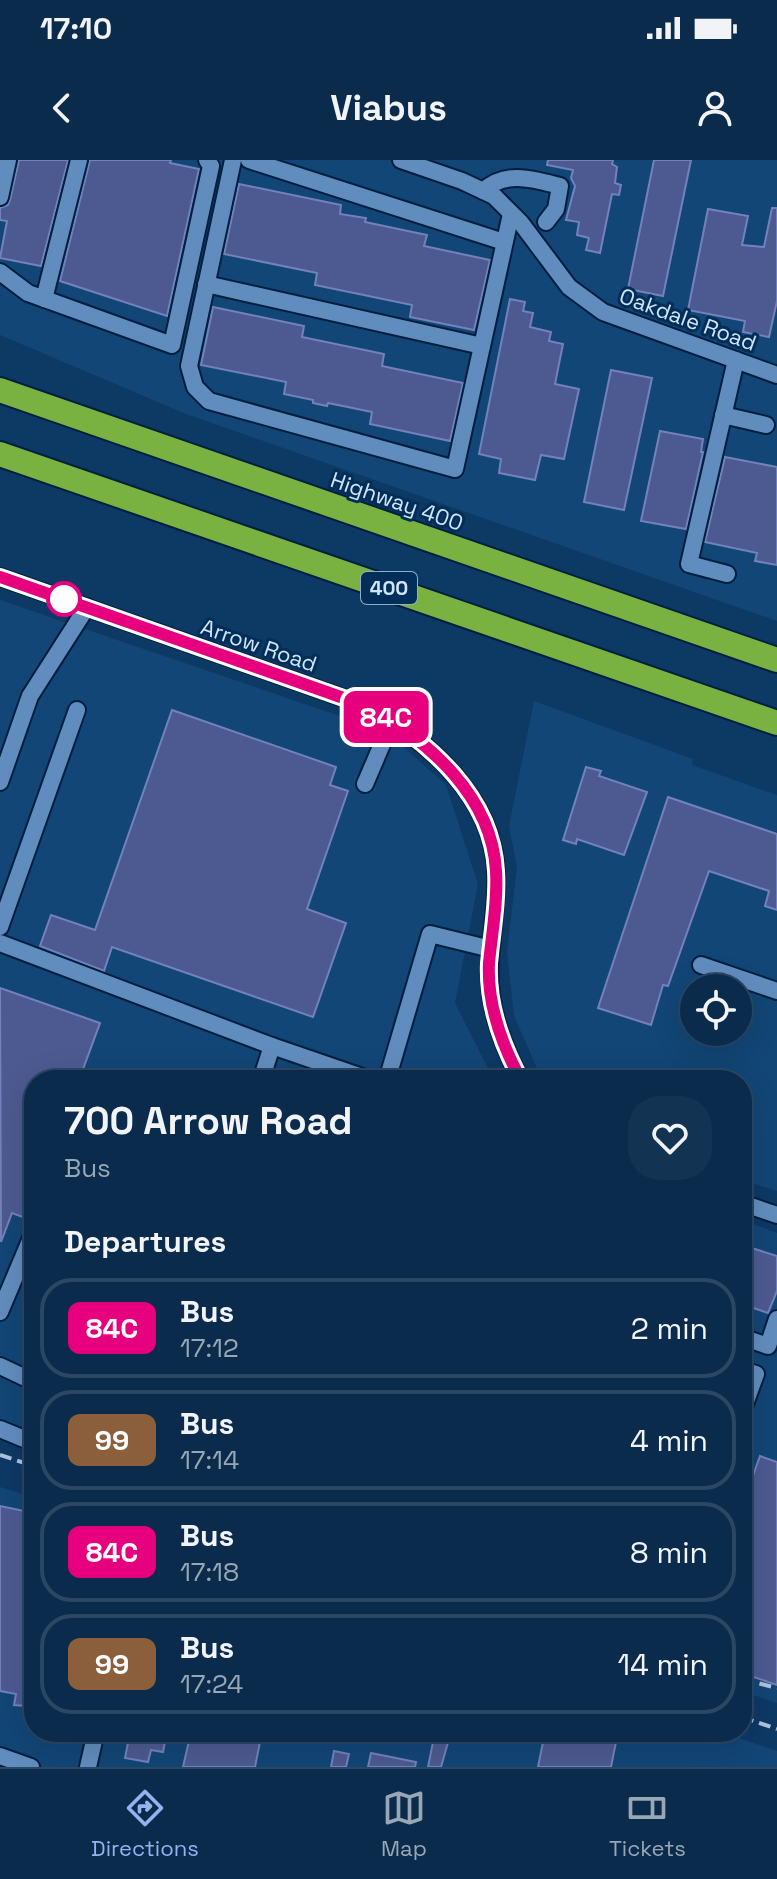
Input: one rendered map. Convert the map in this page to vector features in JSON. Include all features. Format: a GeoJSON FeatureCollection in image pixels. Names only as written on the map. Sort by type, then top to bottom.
{"type":"FeatureCollection","features":[{"type":"Feature","properties":{"kind":"highway","name":"Highway 400"},"geometry":{"type":"LineString","coordinates":[[0,390],[777,660]]}},
{"type":"Feature","properties":{"kind":"highway","name":"400"},"geometry":{"type":"LineString","coordinates":[[0,454],[777,723]]}},
{"type":"Feature","properties":{"kind":"street"},"geometry":{"type":"LineString","coordinates":[[0,197],[8,160]]}},
{"type":"Feature","properties":{"kind":"street"},"geometry":{"type":"LineString","coordinates":[[44,299],[79,160]]}},
{"type":"Feature","properties":{"kind":"street"},"geometry":{"type":"LineString","coordinates":[[0,272],[28,293],[172,345],[211,166],[207,160]]}},
{"type":"Feature","properties":{"kind":"street"},"geometry":{"type":"LineString","coordinates":[[233,160],[189,366],[195,387],[209,401],[455,469],[511,214]]}},
{"type":"Feature","properties":{"kind":"street"},"geometry":{"type":"LineString","coordinates":[[249,160],[504,242]]}},
{"type":"Feature","properties":{"kind":"street","name":"Oakdale Road"},"geometry":{"type":"LineString","coordinates":[[401,160],[435,166],[494,196],[569,287],[603,312],[777,375]]}},
{"type":"Feature","properties":{"kind":"street"},"geometry":{"type":"LineString","coordinates":[[483,191],[495,180],[523,177],[560,186],[556,209],[546,222]]}},
{"type":"Feature","properties":{"kind":"street"},"geometry":{"type":"LineString","coordinates":[[206,284],[482,346]]}},
{"type":"Feature","properties":{"kind":"street"},"geometry":{"type":"LineString","coordinates":[[727,574],[689,564],[736,360]]}},
{"type":"Feature","properties":{"kind":"street"},"geometry":{"type":"LineString","coordinates":[[723,415],[766,425]]}},
{"type":"Feature","properties":{"kind":"street","name":"Arrow Road"},"geometry":{"type":"LineString","coordinates":[[0,577],[369,707],[422,742],[448,767],[479,812],[493,847],[497,872],[489,967],[499,1032],[516,1070]]}},
{"type":"Feature","properties":{"kind":"street"},"geometry":{"type":"LineString","coordinates":[[0,782],[30,696],[87,607]]}},
{"type":"Feature","properties":{"kind":"street"},"geometry":{"type":"LineString","coordinates":[[0,927],[77,710]]}},
{"type":"Feature","properties":{"kind":"street"},"geometry":{"type":"LineString","coordinates":[[365,784],[392,721]]}},
{"type":"Feature","properties":{"kind":"street"},"geometry":{"type":"LineString","coordinates":[[390,1070],[430,934],[491,949]]}},
{"type":"Feature","properties":{"kind":"street"},"geometry":{"type":"LineString","coordinates":[[0,943],[342,1070]]}},
{"type":"Feature","properties":{"kind":"street"},"geometry":{"type":"LineString","coordinates":[[701,965],[777,991]]}},
{"type":"Feature","properties":{"kind":"street"},"geometry":{"type":"LineString","coordinates":[[264,1070],[272,1046]]}},
{"type":"Feature","properties":{"kind":"street"},"geometry":{"type":"LineString","coordinates":[[752,1206],[777,1215]]}},
{"type":"Feature","properties":{"kind":"street"},"geometry":{"type":"LineString","coordinates":[[0,1312],[24,1255]]}},
{"type":"Feature","properties":{"kind":"street"},"geometry":{"type":"LineString","coordinates":[[752,1340],[768,1346],[777,1319]]}},
{"type":"Feature","properties":{"kind":"street"},"geometry":{"type":"LineString","coordinates":[[0,1366],[24,1377]]}},
{"type":"Feature","properties":{"kind":"street"},"geometry":{"type":"LineString","coordinates":[[0,1429],[24,1439]]}},
{"type":"Feature","properties":{"kind":"street"},"geometry":{"type":"LineString","coordinates":[[88,1767],[94,1742]]}},
{"type":"Feature","properties":{"kind":"street"},"geometry":{"type":"LineString","coordinates":[[0,1756],[31,1767]]}},
{"type":"Feature","properties":{"kind":"shaded area"},"geometry":{"type":"Polygon","coordinates":[[[0,160],[777,160],[777,621],[186,414],[0,335],[0,160]]]}},
{"type":"Feature","properties":{"kind":"shaded area"},"geometry":{"type":"Polygon","coordinates":[[[0,600],[387,732],[446,785],[478,884],[455,1003],[489,1070],[24,1070],[24,1443],[0,1435],[0,600]]]}},
{"type":"Feature","properties":{"kind":"shaded area"},"geometry":{"type":"Polygon","coordinates":[[[534,701],[693,759],[692,765],[777,795],[777,1191],[752,1183],[752,1070],[538,1070],[514,1016],[507,952],[517,867],[509,826],[534,701]]]}},
{"type":"Feature","properties":{"kind":"shaded area"},"geometry":{"type":"Polygon","coordinates":[[[752,1224],[777,1233],[777,1703],[752,1694],[752,1224]]]}},
{"type":"Feature","properties":{"kind":"shaded area"},"geometry":{"type":"Polygon","coordinates":[[[0,1487],[24,1495],[24,1742],[751,1742],[777,1751],[777,1767],[0,1767],[0,1487]]]}},
{"type":"Feature","properties":{"kind":"building"},"geometry":{"type":"Polygon","coordinates":[[[19,160],[68,160],[41,266],[0,258],[7,221],[0,220],[0,208],[8,205],[10,200],[19,160]]]}},
{"type":"Feature","properties":{"kind":"building"},"geometry":{"type":"Polygon","coordinates":[[[90,160],[171,160],[170,163],[199,169],[167,316],[60,281],[90,160]]]}},
{"type":"Feature","properties":{"kind":"building"},"geometry":{"type":"Polygon","coordinates":[[[548,160],[613,160],[612,164],[617,167],[615,183],[621,185],[619,195],[612,194],[600,253],[586,250],[589,238],[577,235],[579,222],[566,220],[575,186],[571,178],[573,170],[547,165],[548,160]]]}},
{"type":"Feature","properties":{"kind":"building"},"geometry":{"type":"Polygon","coordinates":[[[654,160],[691,160],[663,296],[628,289],[654,160]]]}},
{"type":"Feature","properties":{"kind":"building"},"geometry":{"type":"Polygon","coordinates":[[[239,184],[341,205],[340,214],[427,235],[424,246],[490,260],[474,330],[410,317],[412,305],[315,285],[317,273],[224,254],[239,184]]]}},
{"type":"Feature","properties":{"kind":"building"},"geometry":{"type":"Polygon","coordinates":[[[772,208],[777,208],[777,301],[769,337],[743,332],[745,321],[688,310],[708,209],[748,216],[742,245],[764,247],[772,208]]]}},
{"type":"Feature","properties":{"kind":"building"},"geometry":{"type":"Polygon","coordinates":[[[510,299],[525,302],[523,311],[533,313],[530,327],[551,332],[549,341],[563,344],[555,384],[579,389],[564,459],[541,455],[535,480],[499,473],[501,459],[479,454],[510,299]]]}},
{"type":"Feature","properties":{"kind":"building"},"geometry":{"type":"Polygon","coordinates":[[[213,307],[304,326],[302,337],[384,354],[382,366],[463,383],[450,441],[370,424],[372,412],[328,403],[327,406],[284,394],[286,382],[201,365],[213,307]]]}},
{"type":"Feature","properties":{"kind":"building"},"geometry":{"type":"Polygon","coordinates":[[[611,370],[652,378],[624,510],[584,502],[611,370]]]}},
{"type":"Feature","properties":{"kind":"building"},"geometry":{"type":"Polygon","coordinates":[[[660,431],[703,439],[703,452],[686,529],[641,521],[660,431]]]}},
{"type":"Feature","properties":{"kind":"building"},"geometry":{"type":"Polygon","coordinates":[[[725,457],[777,467],[777,565],[755,561],[757,553],[705,542],[725,457]]]}},
{"type":"Feature","properties":{"kind":"building"},"geometry":{"type":"Polygon","coordinates":[[[172,710],[336,767],[330,785],[348,791],[307,909],[346,923],[313,1017],[112,947],[104,971],[40,946],[51,915],[95,930],[172,710]]]}},
{"type":"Feature","properties":{"kind":"building"},"geometry":{"type":"Polygon","coordinates":[[[586,767],[601,771],[599,776],[647,792],[624,855],[577,839],[576,844],[563,840],[586,767]]]}},
{"type":"Feature","properties":{"kind":"building"},"geometry":{"type":"Polygon","coordinates":[[[668,797],[777,834],[777,910],[765,906],[769,891],[709,871],[668,986],[663,985],[651,1025],[598,1008],[668,797]]]}},
{"type":"Feature","properties":{"kind":"building"},"geometry":{"type":"Polygon","coordinates":[[[0,988],[100,1023],[83,1070],[24,1070],[24,1218],[12,1213],[1,1242],[0,988]]]}},
{"type":"Feature","properties":{"kind":"building"},"geometry":{"type":"Polygon","coordinates":[[[752,1248],[777,1256],[777,1291],[768,1313],[752,1307],[752,1248]]]}},
{"type":"Feature","properties":{"kind":"building"},"geometry":{"type":"Polygon","coordinates":[[[760,1456],[777,1462],[777,1685],[752,1676],[752,1478],[760,1456]]]}},
{"type":"Feature","properties":{"kind":"building"},"geometry":{"type":"Polygon","coordinates":[[[0,1506],[24,1511],[24,1706],[14,1705],[16,1694],[0,1691],[0,1506]]]}},
{"type":"Feature","properties":{"kind":"building"},"geometry":{"type":"Polygon","coordinates":[[[128,1742],[165,1742],[163,1752],[151,1750],[148,1762],[125,1758],[128,1742]]]}},
{"type":"Feature","properties":{"kind":"building"},"geometry":{"type":"Polygon","coordinates":[[[189,1742],[260,1742],[255,1767],[183,1767],[189,1742]]]}},
{"type":"Feature","properties":{"kind":"building"},"geometry":{"type":"Polygon","coordinates":[[[433,1742],[448,1742],[441,1767],[428,1767],[433,1742]]]}},
{"type":"Feature","properties":{"kind":"building"},"geometry":{"type":"Polygon","coordinates":[[[543,1742],[616,1742],[611,1767],[538,1767],[543,1742]]]}},
{"type":"Feature","properties":{"kind":"building"},"geometry":{"type":"Polygon","coordinates":[[[334,1751],[349,1754],[346,1767],[331,1767],[334,1751]]]}},
{"type":"Feature","properties":{"kind":"building"},"geometry":{"type":"Polygon","coordinates":[[[371,1753],[416,1762],[415,1767],[368,1767],[371,1753]]]}},
{"type":"Feature","properties":{"kind":"railway"},"geometry":{"type":"LineString","coordinates":[[0,1455],[24,1463]]}},
{"type":"Feature","properties":{"kind":"railway"},"geometry":{"type":"LineString","coordinates":[[752,1682],[777,1688]]}},
{"type":"Feature","properties":{"kind":"railway"},"geometry":{"type":"LineString","coordinates":[[752,1720],[777,1729]]}},
{"type":"Feature","properties":{"kind":"bus line","name":"84C"},"geometry":{"type":"LineString","coordinates":[[0,577],[369,707],[422,742],[448,767],[479,812],[493,847],[497,872],[489,967],[499,1032],[516,1070]]}}]}
